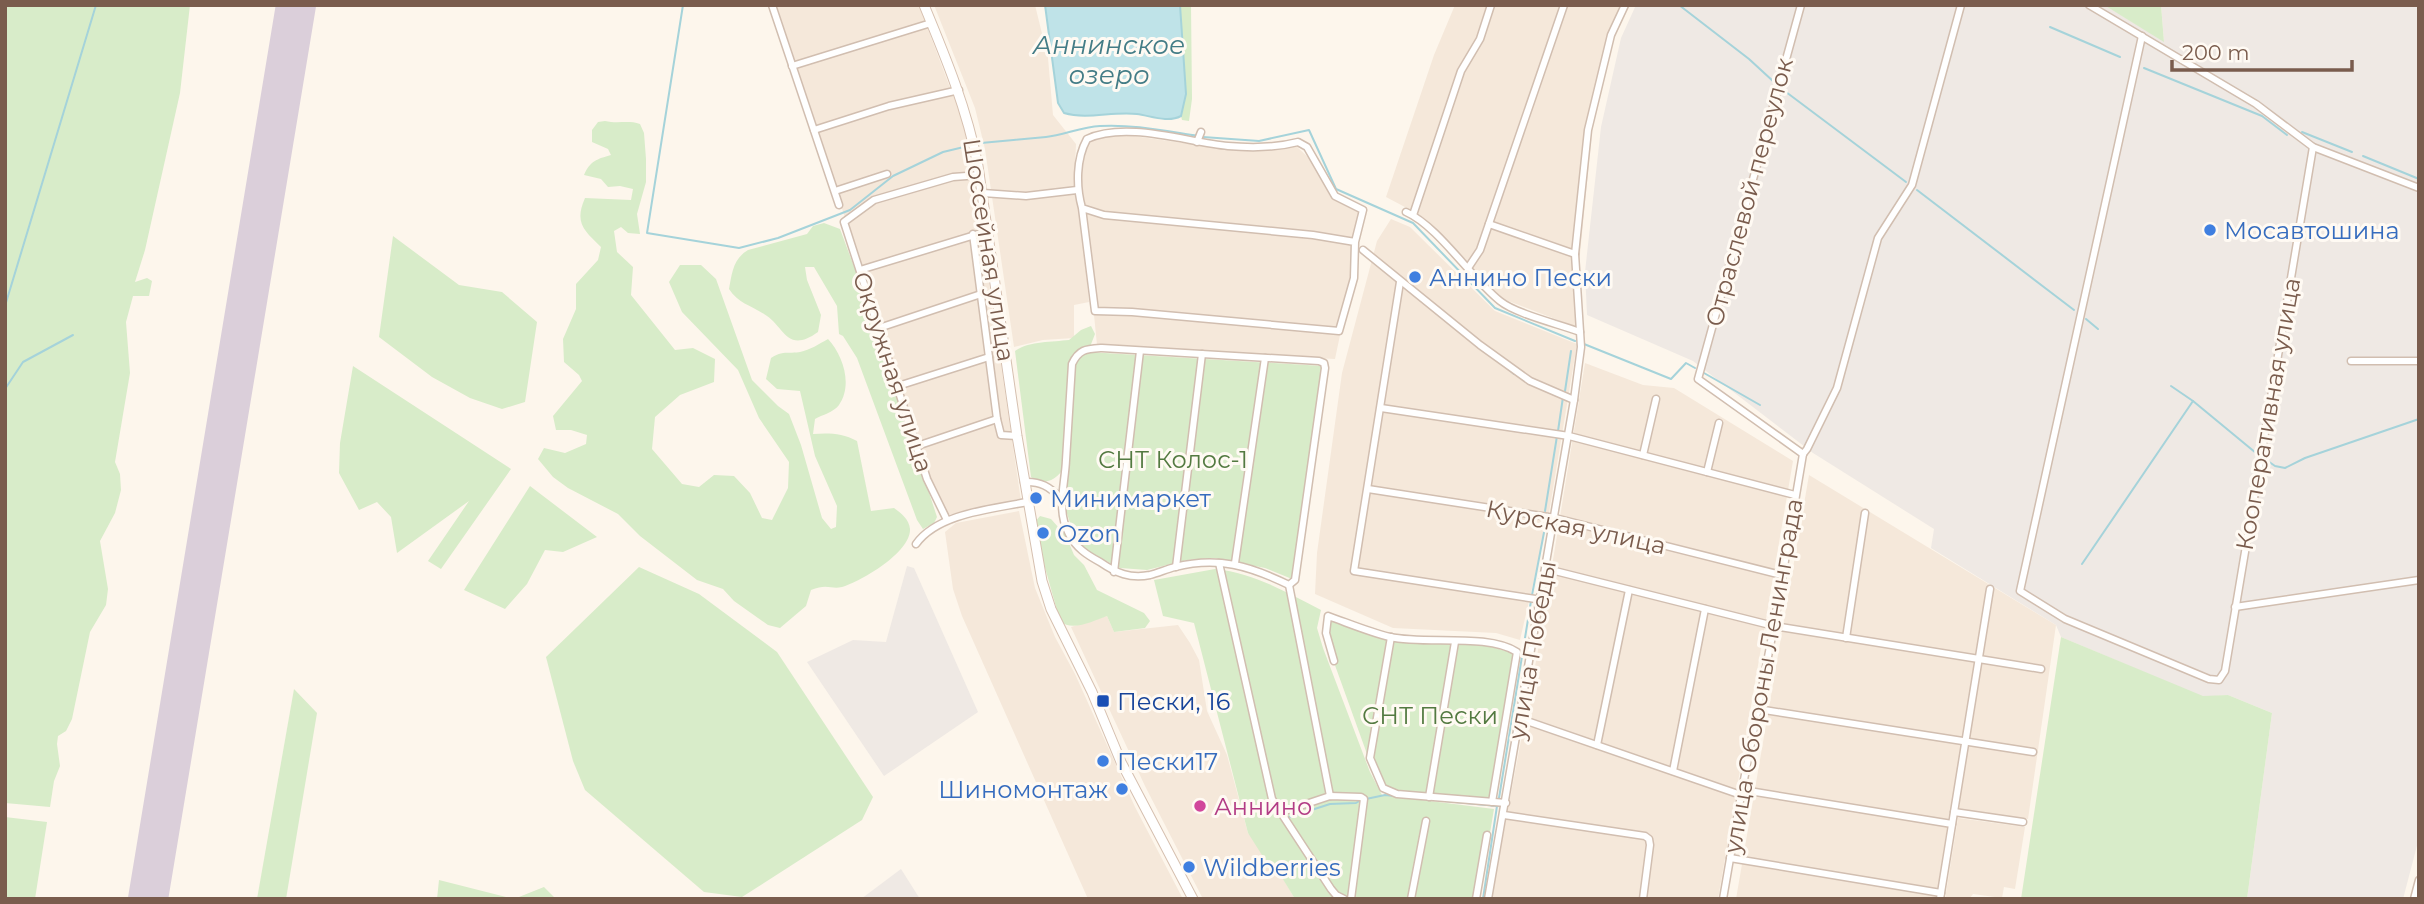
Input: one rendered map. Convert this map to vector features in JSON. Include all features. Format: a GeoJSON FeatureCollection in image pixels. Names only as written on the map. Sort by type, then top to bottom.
{"type":"FeatureCollection","features":[{"type":"Feature","properties":{"kind":"main road","name":"Шоссейная улица"},"geometry":{"type":"LineString","coordinates":[[925,5],[959,90],[971,129],[983,193],[1027,502],[1042,581],[1051,609],[1092,692],[1121,762],[1193,899]]}},
{"type":"Feature","properties":{"kind":"street"},"geometry":{"type":"LineString","coordinates":[[772,5],[839,205]]}},
{"type":"Feature","properties":{"kind":"street"},"geometry":{"type":"LineString","coordinates":[[1491,5],[1480,39],[1461,71],[1410,213],[1500,301],[1580,332]]}},
{"type":"Feature","properties":{"kind":"street"},"geometry":{"type":"LineString","coordinates":[[1468,268],[1480,250],[1564,5]]}},
{"type":"Feature","properties":{"kind":"street","name":"улица Победы"},"geometry":{"type":"LineString","coordinates":[[1489,899],[1542,600],[1581,347],[1575,254],[1588,130],[1611,35],[1625,5]]}},
{"type":"Feature","properties":{"kind":"street","name":"Отраслевой переулок"},"geometry":{"type":"LineString","coordinates":[[1801,5],[1698,379],[1802,454]]}},
{"type":"Feature","properties":{"kind":"street"},"geometry":{"type":"LineString","coordinates":[[1802,454],[1838,388],[1878,238],[1912,185],[1961,5]]}},
{"type":"Feature","properties":{"kind":"street"},"geometry":{"type":"LineString","coordinates":[[2089,5],[2256,104],[2313,147],[2419,188]]}},
{"type":"Feature","properties":{"kind":"street"},"geometry":{"type":"LineString","coordinates":[[792,66],[932,23]]}},
{"type":"Feature","properties":{"kind":"street","name":"Кооперативная улица"},"geometry":{"type":"LineString","coordinates":[[2141,36],[2020,591],[2065,618],[2209,679],[2219,680],[2225,671],[2313,147]]}},
{"type":"Feature","properties":{"kind":"street"},"geometry":{"type":"LineString","coordinates":[[814,130],[889,106],[959,90]]}},
{"type":"Feature","properties":{"kind":"street"},"geometry":{"type":"LineString","coordinates":[[1102,132],[1240,147],[1275,147],[1298,142],[1307,147],[1335,196],[1363,210],[1355,242],[1354,278],[1339,331],[1095,311],[1082,208],[1077,190],[1083,146],[1087,139],[1102,132]]}},
{"type":"Feature","properties":{"kind":"street"},"geometry":{"type":"LineString","coordinates":[[1197,141],[1201,132]]}},
{"type":"Feature","properties":{"kind":"street"},"geometry":{"type":"LineString","coordinates":[[835,191],[887,174]]}},
{"type":"Feature","properties":{"kind":"street","name":"Окружная улица"},"geometry":{"type":"LineString","coordinates":[[947,520],[934,496],[844,222],[874,200],[953,177],[980,175]]}},
{"type":"Feature","properties":{"kind":"street"},"geometry":{"type":"LineString","coordinates":[[983,193],[1026,196],[1077,190]]}},
{"type":"Feature","properties":{"kind":"street"},"geometry":{"type":"LineString","coordinates":[[1082,208],[1104,215],[1314,235],[1355,242]]}},
{"type":"Feature","properties":{"kind":"street"},"geometry":{"type":"LineString","coordinates":[[1489,224],[1575,254]]}},
{"type":"Feature","properties":{"kind":"street"},"geometry":{"type":"LineString","coordinates":[[860,270],[988,231]]}},
{"type":"Feature","properties":{"kind":"street"},"geometry":{"type":"LineString","coordinates":[[973,234],[997,419],[1001,435],[1017,436]]}},
{"type":"Feature","properties":{"kind":"street"},"geometry":{"type":"LineString","coordinates":[[1363,250],[1480,345],[1530,381],[1574,400]]}},
{"type":"Feature","properties":{"kind":"street"},"geometry":{"type":"LineString","coordinates":[[1400,282],[1354,571],[1542,600]]}},
{"type":"Feature","properties":{"kind":"street"},"geometry":{"type":"LineString","coordinates":[[879,328],[981,294]]}},
{"type":"Feature","properties":{"kind":"street"},"geometry":{"type":"LineString","coordinates":[[1086,349],[1324,363],[1297,572],[1295,580],[1289,585],[1235,563],[1200,562],[1176,566],[1149,576],[1129,577],[1114,572],[1081,551],[1068,533],[1061,498],[1066,466],[1072,364],[1077,354],[1086,349]]}},
{"type":"Feature","properties":{"kind":"street"},"geometry":{"type":"LineString","coordinates":[[1114,572],[1140,351]]}},
{"type":"Feature","properties":{"kind":"street"},"geometry":{"type":"LineString","coordinates":[[1176,566],[1202,355]]}},
{"type":"Feature","properties":{"kind":"street"},"geometry":{"type":"LineString","coordinates":[[898,386],[989,357]]}},
{"type":"Feature","properties":{"kind":"street"},"geometry":{"type":"LineString","coordinates":[[1235,563],[1265,358]]}},
{"type":"Feature","properties":{"kind":"street"},"geometry":{"type":"LineString","coordinates":[[2351,361],[2419,361]]}},
{"type":"Feature","properties":{"kind":"street"},"geometry":{"type":"LineString","coordinates":[[1643,455],[1656,399]]}},
{"type":"Feature","properties":{"kind":"street"},"geometry":{"type":"LineString","coordinates":[[1381,408],[1569,436],[1795,495]]}},
{"type":"Feature","properties":{"kind":"street"},"geometry":{"type":"LineString","coordinates":[[917,446],[997,419]]}},
{"type":"Feature","properties":{"kind":"street"},"geometry":{"type":"LineString","coordinates":[[1707,472],[1720,422]]}},
{"type":"Feature","properties":{"kind":"street","name":"улица Обороны Ленинграда"},"geometry":{"type":"LineString","coordinates":[[1723,899],[1774,626],[1802,454]]}},
{"type":"Feature","properties":{"kind":"street"},"geometry":{"type":"LineString","coordinates":[[1024,482],[1048,486],[1061,498]]}},
{"type":"Feature","properties":{"kind":"street","name":"Курская улица"},"geometry":{"type":"LineString","coordinates":[[1368,489],[1555,517],[1781,575]]}},
{"type":"Feature","properties":{"kind":"street"},"geometry":{"type":"LineString","coordinates":[[916,544],[929,530],[947,520],[1027,502]]}},
{"type":"Feature","properties":{"kind":"street"},"geometry":{"type":"LineString","coordinates":[[1846,638],[1865,513]]}},
{"type":"Feature","properties":{"kind":"street"},"geometry":{"type":"LineString","coordinates":[[1219,563],[1272,799],[1331,889],[1344,899]]}},
{"type":"Feature","properties":{"kind":"street"},"geometry":{"type":"LineString","coordinates":[[1547,569],[1774,626],[2041,669]]}},
{"type":"Feature","properties":{"kind":"street"},"geometry":{"type":"LineString","coordinates":[[2235,607],[2419,580]]}},
{"type":"Feature","properties":{"kind":"street"},"geometry":{"type":"LineString","coordinates":[[1289,585],[1331,796]]}},
{"type":"Feature","properties":{"kind":"street"},"geometry":{"type":"LineString","coordinates":[[1730,858],[1941,896],[1990,589]]}},
{"type":"Feature","properties":{"kind":"street"},"geometry":{"type":"LineString","coordinates":[[1597,745],[1629,590]]}},
{"type":"Feature","properties":{"kind":"street"},"geometry":{"type":"LineString","coordinates":[[1673,771],[1706,609]]}},
{"type":"Feature","properties":{"kind":"street"},"geometry":{"type":"LineString","coordinates":[[1334,661],[1326,632],[1328,616],[1391,637],[1487,643],[1510,647],[1517,652],[1492,802]]}},
{"type":"Feature","properties":{"kind":"street"},"geometry":{"type":"LineString","coordinates":[[1391,637],[1370,758],[1383,788],[1397,794],[1506,803]]}},
{"type":"Feature","properties":{"kind":"street"},"geometry":{"type":"LineString","coordinates":[[1429,797],[1455,642]]}},
{"type":"Feature","properties":{"kind":"street"},"geometry":{"type":"LineString","coordinates":[[1758,709],[2033,752]]}},
{"type":"Feature","properties":{"kind":"street"},"geometry":{"type":"LineString","coordinates":[[1521,719],[1742,793],[1952,824]]}},
{"type":"Feature","properties":{"kind":"street"},"geometry":{"type":"LineString","coordinates":[[1282,812],[1331,796],[1364,799],[1351,899]]}},
{"type":"Feature","properties":{"kind":"street"},"geometry":{"type":"LineString","coordinates":[[1954,812],[2022,822]]}},
{"type":"Feature","properties":{"kind":"street"},"geometry":{"type":"LineString","coordinates":[[1504,815],[1645,836],[1650,845],[1643,899]]}},
{"type":"Feature","properties":{"kind":"street"},"geometry":{"type":"LineString","coordinates":[[1411,899],[1426,821]]}},
{"type":"Feature","properties":{"kind":"street"},"geometry":{"type":"LineString","coordinates":[[1476,899],[1487,835]]}},
{"type":"Feature","properties":{"kind":"street"},"geometry":{"type":"LineString","coordinates":[[2414,899],[2419,880]]}},
{"type":"Feature","properties":{"kind":"shaded area"},"geometry":{"type":"Polygon","coordinates":[[[775,5],[919,5],[956,98],[969,147],[1021,501],[947,515],[935,491],[775,5]]]}},
{"type":"Feature","properties":{"kind":"shaded area"},"geometry":{"type":"Polygon","coordinates":[[[934,5],[1035,5],[1048,58],[1053,115],[1076,144],[1074,186],[1080,210],[1089,302],[1074,305],[1074,338],[1043,340],[1014,347],[985,149],[975,108],[934,5]]]}},
{"type":"Feature","properties":{"kind":"shaded area"},"geometry":{"type":"Polygon","coordinates":[[[1455,5],[1628,5],[1614,35],[1592,131],[1576,327],[1503,299],[1420,215],[1386,197],[1434,55],[1455,5]]]}},
{"type":"Feature","properties":{"kind":"shaded area"},"geometry":{"type":"Polygon","coordinates":[[[1636,5],[2104,5],[2164,41],[2161,5],[2419,5],[2419,838],[2403,899],[2247,899],[2272,713],[2228,695],[2203,697],[2061,637],[2056,625],[1931,548],[1934,529],[1813,453],[1693,361],[1587,315],[1585,272],[1601,127],[1621,38],[1636,5]]]}},
{"type":"Feature","properties":{"kind":"shaded area"},"geometry":{"type":"Polygon","coordinates":[[[1119,134],[1226,149],[1275,149],[1295,145],[1311,160],[1330,196],[1360,211],[1352,278],[1335,359],[1097,345],[1079,184],[1080,163],[1089,140],[1119,134]]]}},
{"type":"Feature","properties":{"kind":"shaded area"},"geometry":{"type":"Polygon","coordinates":[[[1391,219],[1410,227],[1495,311],[1577,344],[1548,519],[1520,640],[1496,633],[1393,628],[1315,594],[1317,553],[1342,373],[1377,241],[1391,219]]]}},
{"type":"Feature","properties":{"kind":"shaded area"},"geometry":{"type":"Polygon","coordinates":[[[1585,363],[1643,385],[1674,388],[1793,461],[1718,899],[1491,899],[1540,640],[1585,363]]]}},
{"type":"Feature","properties":{"kind":"shaded area"},"geometry":{"type":"Polygon","coordinates":[[[1809,475],[2056,625],[2028,819],[1950,808],[1936,899],[1736,899],[1809,475]]]}},
{"type":"Feature","properties":{"kind":"shaded area"},"geometry":{"type":"Polygon","coordinates":[[[1019,511],[1035,588],[1055,637],[1075,674],[1135,807],[1183,899],[1088,899],[962,616],[953,589],[945,532],[956,523],[1019,511]]]}},
{"type":"Feature","properties":{"kind":"shaded area"},"geometry":{"type":"Polygon","coordinates":[[[907,566],[914,568],[978,712],[884,776],[807,662],[853,640],[886,642],[907,566]]]}},
{"type":"Feature","properties":{"kind":"shaded area"},"geometry":{"type":"Polygon","coordinates":[[[1107,616],[1114,632],[1178,625],[1190,643],[1199,660],[1207,711],[1227,755],[1248,833],[1273,862],[1295,899],[1203,899],[1145,786],[1071,627],[1107,616]]]}},
{"type":"Feature","properties":{"kind":"shaded area"},"geometry":{"type":"Polygon","coordinates":[[[1958,818],[2025,827],[2015,889],[2004,887],[2002,898],[1973,894],[1969,899],[1945,899],[1958,818]]]}},
{"type":"Feature","properties":{"kind":"shaded area"},"geometry":{"type":"Polygon","coordinates":[[[901,869],[920,899],[861,899],[901,869]]]}},
{"type":"Feature","properties":{"kind":"green space"},"geometry":{"type":"Polygon","coordinates":[[[5,5],[190,5],[180,93],[145,250],[135,282],[147,278],[152,281],[149,296],[133,296],[126,322],[130,373],[115,462],[120,474],[121,490],[115,513],[100,541],[108,589],[106,605],[90,632],[72,719],[66,731],[58,736],[60,766],[54,781],[50,807],[5,803],[5,5]]]}},
{"type":"Feature","properties":{"kind":"green space"},"geometry":{"type":"Polygon","coordinates":[[[1180,5],[1191,5],[1192,99],[1189,121],[1182,120],[1181,116],[1186,94],[1180,5]]]}},
{"type":"Feature","properties":{"kind":"green space"},"geometry":{"type":"Polygon","coordinates":[[[2104,5],[2161,5],[2164,42],[2104,5]]]}},
{"type":"Feature","properties":{"kind":"green space"},"geometry":{"type":"Polygon","coordinates":[[[598,122],[640,124],[644,133],[646,182],[637,214],[640,234],[628,233],[621,227],[614,231],[617,252],[633,267],[631,295],[675,350],[693,348],[715,359],[714,382],[680,395],[655,417],[652,449],[682,484],[699,487],[714,475],[734,476],[750,493],[762,518],[772,520],[788,488],[789,462],[759,418],[738,370],[682,312],[669,282],[680,265],[701,265],[716,279],[752,380],[789,414],[822,518],[831,529],[836,527],[837,506],[815,456],[800,391],[777,389],[766,379],[771,358],[782,353],[804,351],[828,339],[842,362],[845,388],[839,405],[815,419],[813,434],[835,434],[857,441],[871,511],[894,508],[908,522],[908,538],[894,556],[861,579],[842,587],[811,590],[806,606],[780,628],[768,625],[734,601],[723,589],[697,580],[640,536],[618,514],[568,488],[553,477],[538,459],[544,448],[565,453],[586,444],[587,435],[571,430],[556,430],[553,416],[582,381],[564,362],[563,339],[576,309],[576,284],[598,260],[601,247],[582,225],[580,214],[585,198],[631,200],[633,189],[608,187],[601,179],[584,175],[595,161],[611,155],[608,149],[592,142],[592,130],[598,122]]]}},
{"type":"Feature","properties":{"kind":"green space"},"geometry":{"type":"Polygon","coordinates":[[[824,223],[840,229],[937,517],[934,523],[923,529],[917,520],[857,358],[839,334],[837,306],[814,267],[805,267],[807,280],[821,315],[818,332],[807,338],[799,340],[786,336],[771,319],[740,301],[729,289],[736,262],[748,250],[807,234],[813,226],[824,223]]]}},
{"type":"Feature","properties":{"kind":"green space"},"geometry":{"type":"Polygon","coordinates":[[[393,236],[459,285],[502,292],[537,322],[525,402],[502,409],[470,398],[432,377],[379,337],[393,236]]]}},
{"type":"Feature","properties":{"kind":"green space","name":"СНТ Колос-1"},"geometry":{"type":"Polygon","coordinates":[[[1091,326],[1095,334],[1088,352],[1323,366],[1295,573],[1292,579],[1265,568],[1214,558],[1187,560],[1147,570],[1120,568],[1091,553],[1075,539],[1065,507],[1068,463],[1057,476],[1048,481],[1031,477],[1015,351],[1034,344],[1069,340],[1091,326]]]}},
{"type":"Feature","properties":{"kind":"green space"},"geometry":{"type":"Polygon","coordinates":[[[353,366],[511,469],[441,569],[428,561],[469,501],[397,553],[391,517],[377,502],[359,510],[339,473],[340,443],[353,366]]]}},
{"type":"Feature","properties":{"kind":"green space"},"geometry":{"type":"Polygon","coordinates":[[[530,486],[597,537],[563,552],[545,550],[527,584],[505,609],[464,590],[530,486]]]}},
{"type":"Feature","properties":{"kind":"green space"},"geometry":{"type":"Polygon","coordinates":[[[1040,516],[1051,519],[1066,536],[1074,555],[1084,565],[1097,590],[1144,613],[1150,621],[1145,628],[1114,632],[1107,616],[1076,626],[1060,621],[1039,546],[1035,522],[1040,516]]]}},
{"type":"Feature","properties":{"kind":"green space"},"geometry":{"type":"Polygon","coordinates":[[[639,567],[699,594],[777,652],[873,797],[862,820],[742,897],[704,892],[585,790],[573,761],[546,657],[639,567]]]}},
{"type":"Feature","properties":{"kind":"green space"},"geometry":{"type":"Polygon","coordinates":[[[1215,569],[1256,579],[1321,610],[1317,628],[1323,648],[1370,772],[1382,795],[1494,809],[1479,899],[1295,899],[1273,863],[1267,863],[1248,833],[1194,623],[1163,616],[1154,580],[1215,569]]]}},
{"type":"Feature","properties":{"kind":"green space","name":"СНТ Пески"},"geometry":{"type":"Polygon","coordinates":[[[1325,617],[1387,638],[1487,646],[1514,653],[1489,799],[1399,791],[1383,785],[1373,758],[1367,754],[1323,632],[1325,617]]]}},
{"type":"Feature","properties":{"kind":"green space"},"geometry":{"type":"Polygon","coordinates":[[[2061,637],[2203,696],[2228,695],[2272,713],[2247,899],[2021,899],[2061,637]]]}},
{"type":"Feature","properties":{"kind":"green space"},"geometry":{"type":"Polygon","coordinates":[[[294,689],[317,713],[286,899],[257,899],[294,689]]]}},
{"type":"Feature","properties":{"kind":"green space"},"geometry":{"type":"Polygon","coordinates":[[[5,817],[47,822],[35,899],[5,899],[5,817]]]}},
{"type":"Feature","properties":{"kind":"green space"},"geometry":{"type":"Polygon","coordinates":[[[439,880],[514,899],[437,899],[439,880]]]}},
{"type":"Feature","properties":{"kind":"green space"},"geometry":{"type":"Polygon","coordinates":[[[544,887],[556,899],[514,899],[544,887]]]}},
{"type":"Feature","properties":{"kind":"water","name":"Аннинское озеро"},"geometry":{"type":"Polygon","coordinates":[[[1045,5],[1180,5],[1186,94],[1181,116],[1165,119],[1128,113],[1082,116],[1064,113],[1058,103],[1045,5]]]}},
{"type":"Feature","properties":{"kind":"waterway"},"geometry":{"type":"LineString","coordinates":[[5,306],[96,5]]}},
{"type":"Feature","properties":{"kind":"waterway"},"geometry":{"type":"LineString","coordinates":[[683,5],[647,233],[739,248],[778,238],[850,210],[893,176],[943,152],[968,146]]}},
{"type":"Feature","properties":{"kind":"waterway"},"geometry":{"type":"LineString","coordinates":[[1679,5],[1749,59],[1774,82]]}},
{"type":"Feature","properties":{"kind":"waterway"},"geometry":{"type":"LineString","coordinates":[[2050,27],[2120,57]]}},
{"type":"Feature","properties":{"kind":"waterway"},"geometry":{"type":"LineString","coordinates":[[2144,68],[2262,116],[2287,135]]}},
{"type":"Feature","properties":{"kind":"waterway"},"geometry":{"type":"LineString","coordinates":[[1782,89],[1906,182]]}},
{"type":"Feature","properties":{"kind":"waterway"},"geometry":{"type":"LineString","coordinates":[[981,143],[1046,137],[1100,126],[1136,127],[1198,136]]}},
{"type":"Feature","properties":{"kind":"waterway"},"geometry":{"type":"LineString","coordinates":[[1203,137],[1259,141],[1309,130],[1336,189],[1413,223],[1495,308],[1575,341]]}},
{"type":"Feature","properties":{"kind":"waterway"},"geometry":{"type":"LineString","coordinates":[[2302,132],[2352,152]]}},
{"type":"Feature","properties":{"kind":"waterway"},"geometry":{"type":"LineString","coordinates":[[2363,156],[2419,179]]}},
{"type":"Feature","properties":{"kind":"waterway"},"geometry":{"type":"LineString","coordinates":[[1917,190],[2074,310]]}},
{"type":"Feature","properties":{"kind":"waterway"},"geometry":{"type":"LineString","coordinates":[[2086,319],[2098,329]]}},
{"type":"Feature","properties":{"kind":"waterway"},"geometry":{"type":"LineString","coordinates":[[5,389],[23,362],[73,335]]}},
{"type":"Feature","properties":{"kind":"waterway"},"geometry":{"type":"LineString","coordinates":[[1584,344],[1671,379],[1686,363],[1695,368]]}},
{"type":"Feature","properties":{"kind":"waterway"},"geometry":{"type":"LineString","coordinates":[[1565,391],[1571,351]]}},
{"type":"Feature","properties":{"kind":"waterway"},"geometry":{"type":"LineString","coordinates":[[1505,366],[1514,374]]}},
{"type":"Feature","properties":{"kind":"waterway"},"geometry":{"type":"LineString","coordinates":[[1704,373],[1760,405]]}},
{"type":"Feature","properties":{"kind":"waterway"},"geometry":{"type":"LineString","coordinates":[[2171,386],[2256,453]]}},
{"type":"Feature","properties":{"kind":"waterway"},"geometry":{"type":"LineString","coordinates":[[1558,431],[1563,397]]}},
{"type":"Feature","properties":{"kind":"waterway"},"geometry":{"type":"LineString","coordinates":[[2082,564],[2193,401]]}},
{"type":"Feature","properties":{"kind":"waterway"},"geometry":{"type":"LineString","coordinates":[[2265,459],[2275,466],[2285,468],[2305,458],[2419,419]]}},
{"type":"Feature","properties":{"kind":"waterway"},"geometry":{"type":"LineString","coordinates":[[1545,511],[1557,436]]}},
{"type":"Feature","properties":{"kind":"waterway"},"geometry":{"type":"LineString","coordinates":[[1532,595],[1546,522],[1544,520]]}},
{"type":"Feature","properties":{"kind":"waterway"},"geometry":{"type":"LineString","coordinates":[[1499,798],[1531,601]]}},
{"type":"Feature","properties":{"kind":"waterway"},"geometry":{"type":"LineString","coordinates":[[1366,799],[1394,796]]}},
{"type":"Feature","properties":{"kind":"waterway"},"geometry":{"type":"LineString","coordinates":[[1290,817],[1330,804],[1356,803],[1361,800]]}},
{"type":"Feature","properties":{"kind":"waterway"},"geometry":{"type":"LineString","coordinates":[[1445,801],[1497,806],[1483,899]]}},
{"type":"Feature","properties":{"kind":"runway"},"geometry":{"type":"LineString","coordinates":[[148,899],[296,5]]}},
{"type":"Feature","properties":{"kind":"place","name":"Мосавтошина"},"geometry":{"type":"Point","coordinates":[2210,230]}},
{"type":"Feature","properties":{"kind":"place","name":"Аннино Пески"},"geometry":{"type":"Point","coordinates":[1415,277]}},
{"type":"Feature","properties":{"kind":"place","name":"Минимаркет"},"geometry":{"type":"Point","coordinates":[1036,498]}},
{"type":"Feature","properties":{"kind":"place","name":"Ozon"},"geometry":{"type":"Point","coordinates":[1043,533]}},
{"type":"Feature","properties":{"kind":"place","name":"Пески, 16"},"geometry":{"type":"Point","coordinates":[1103,701]}},
{"type":"Feature","properties":{"kind":"place","name":"Пески17"},"geometry":{"type":"Point","coordinates":[1103,761]}},
{"type":"Feature","properties":{"kind":"place","name":"Шиномонтаж"},"geometry":{"type":"Point","coordinates":[1122,789]}},
{"type":"Feature","properties":{"kind":"place","name":"Аннино"},"geometry":{"type":"Point","coordinates":[1200,806]}},
{"type":"Feature","properties":{"kind":"place","name":"Wildberries"},"geometry":{"type":"Point","coordinates":[1189,867]}}]}
